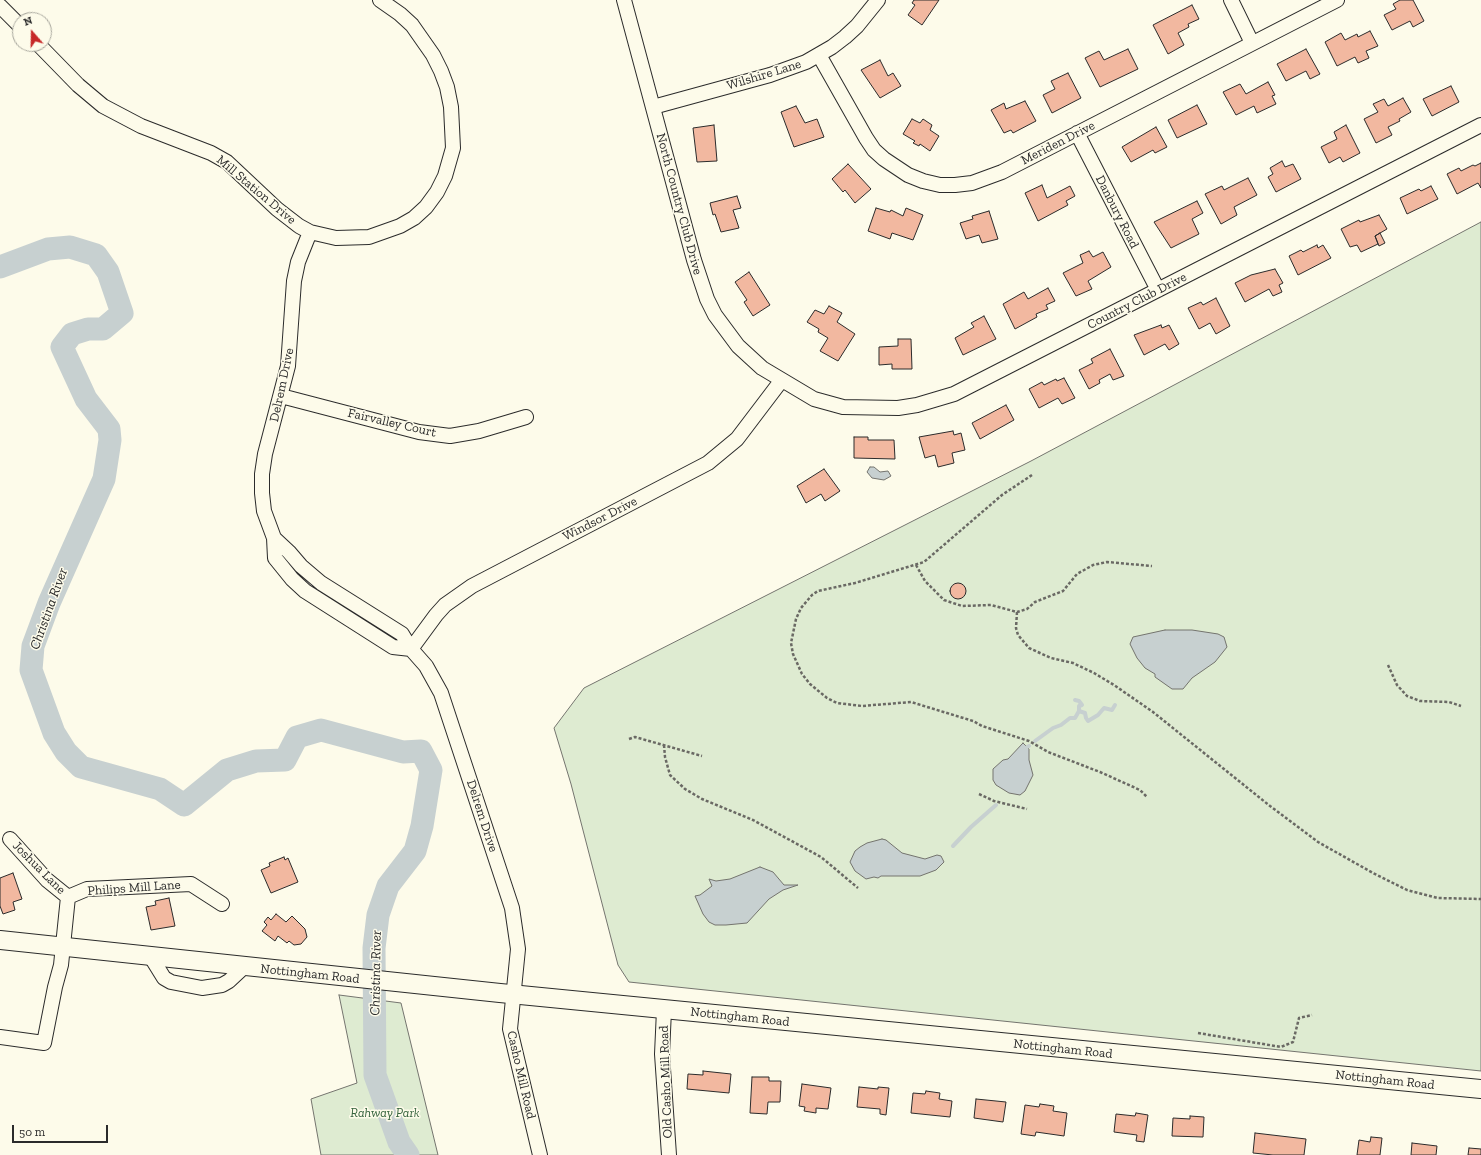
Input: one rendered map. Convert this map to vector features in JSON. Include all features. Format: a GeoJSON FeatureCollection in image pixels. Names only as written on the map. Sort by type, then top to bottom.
{"type":"FeatureCollection","features":[{"type":"Feature","properties":{"kind":"main road","name":"Nottingham Road"},"geometry":{"type":"LineString","coordinates":[[0,940],[514,995],[1481,1089]]}},
{"type":"Feature","properties":{"kind":"street","name":"Mill Station Drive"},"geometry":{"type":"LineString","coordinates":[[46,52],[78,85],[103,106],[141,126],[211,153],[227,162],[290,220],[310,232],[352,239],[369,237],[400,226],[414,218],[426,207],[437,192],[450,162],[453,148],[452,107],[448,87],[441,71],[433,55],[412,25],[400,14],[380,0]]}},
{"type":"Feature","properties":{"kind":"street","name":"North Country Club Drive"},"geometry":{"type":"LineString","coordinates":[[624,0],[694,260],[707,299],[725,331],[738,346],[749,357],[781,380]]}},
{"type":"Feature","properties":{"kind":"street","name":"Wilshire Lane"},"geometry":{"type":"LineString","coordinates":[[653,107],[770,75],[806,62],[832,47],[857,26],[878,0]]}},
{"type":"Feature","properties":{"kind":"street"},"geometry":{"type":"LineString","coordinates":[[1231,0],[1252,43]]}},
{"type":"Feature","properties":{"kind":"street","name":"Meriden Drive"},"geometry":{"type":"LineString","coordinates":[[819,55],[874,150],[894,167],[923,181],[940,185],[955,185],[987,179],[1336,0]]}},
{"type":"Feature","properties":{"kind":"street"},"geometry":{"type":"LineString","coordinates":[[0,6],[12,18]]}},
{"type":"Feature","properties":{"kind":"street","name":"Country Club Drive"},"geometry":{"type":"LineString","coordinates":[[781,380],[814,399],[843,407],[877,409],[917,405],[942,398],[974,384],[1481,125]]}},
{"type":"Feature","properties":{"kind":"street","name":"Danbury Road"},"geometry":{"type":"LineString","coordinates":[[1077,133],[1158,290]]}},
{"type":"Feature","properties":{"kind":"street","name":"Delrem Drive"},"geometry":{"type":"LineString","coordinates":[[310,232],[298,262],[294,281],[290,353],[281,396],[265,454],[262,474],[264,511],[274,538],[275,558],[292,579],[305,591],[394,647],[411,649],[426,666],[441,693],[512,908],[518,949],[514,995]]}},
{"type":"Feature","properties":{"kind":"street","name":"Windsor Drive"},"geometry":{"type":"LineString","coordinates":[[411,649],[436,615],[454,598],[472,586],[708,463],[737,439],[781,380]]}},
{"type":"Feature","properties":{"kind":"street","name":"Fairvalley Court"},"geometry":{"type":"LineString","coordinates":[[281,396],[419,432],[450,436],[479,431],[526,417]]}},
{"type":"Feature","properties":{"kind":"street","name":"Joshua Lane"},"geometry":{"type":"LineString","coordinates":[[10,839],[47,880],[68,897]]}},
{"type":"Feature","properties":{"kind":"street","name":"Philips Mill Lane"},"geometry":{"type":"LineString","coordinates":[[68,897],[87,889],[191,884],[222,904]]}},
{"type":"Feature","properties":{"kind":"street"},"geometry":{"type":"LineString","coordinates":[[0,1037],[44,1043],[61,965],[68,897]]}},
{"type":"Feature","properties":{"kind":"street"},"geometry":{"type":"LineString","coordinates":[[150,957],[164,978],[171,982],[202,988],[222,985],[230,981],[244,967]]}},
{"type":"Feature","properties":{"kind":"street","name":"Casho Mill Road"},"geometry":{"type":"LineString","coordinates":[[514,995],[510,1020],[511,1038],[540,1155]]}},
{"type":"Feature","properties":{"kind":"street","name":"Old Casho Mill Road"},"geometry":{"type":"LineString","coordinates":[[664,1010],[662,1054],[669,1155]]}},
{"type":"Feature","properties":{"kind":"path"},"geometry":{"type":"LineString","coordinates":[[1032,475],[1002,495],[932,557],[916,565],[856,583],[818,591],[806,601],[796,619],[791,643],[796,665],[810,684],[827,698],[847,705],[878,706],[911,702],[973,721],[982,726],[1029,741],[1048,752],[1100,772],[1140,790],[1147,797]]}},
{"type":"Feature","properties":{"kind":"path"},"geometry":{"type":"LineString","coordinates":[[916,565],[925,581],[944,600],[962,606],[991,605],[1018,612],[1063,591],[1076,574],[1093,565],[1107,562],[1152,566]]}},
{"type":"Feature","properties":{"kind":"path"},"geometry":{"type":"LineString","coordinates":[[1018,612],[1016,628],[1018,635],[1029,648],[1051,658],[1073,663],[1114,685],[1153,712],[1283,816],[1318,842],[1372,873],[1407,890],[1438,898],[1481,899]]}},
{"type":"Feature","properties":{"kind":"path"},"geometry":{"type":"LineString","coordinates":[[1388,665],[1397,685],[1407,696],[1420,701],[1449,702],[1461,706]]}},
{"type":"Feature","properties":{"kind":"path"},"geometry":{"type":"LineString","coordinates":[[629,739],[635,737],[702,756]]}},
{"type":"Feature","properties":{"kind":"path"},"geometry":{"type":"LineString","coordinates":[[664,746],[665,757],[670,775],[685,789],[702,800],[754,820],[821,857],[858,888]]}},
{"type":"Feature","properties":{"kind":"path"},"geometry":{"type":"LineString","coordinates":[[979,794],[994,801],[1027,809]]}},
{"type":"Feature","properties":{"kind":"path"},"geometry":{"type":"LineString","coordinates":[[1198,1033],[1281,1047],[1293,1042],[1299,1018],[1312,1015]]}},
{"type":"Feature","properties":{"kind":"green space"},"geometry":{"type":"Polygon","coordinates":[[[1481,222],[1481,1071],[629,982],[618,965],[571,784],[554,728],[584,688],[1031,461],[1481,222]]]}},
{"type":"Feature","properties":{"kind":"green space","name":"Rahway Park"},"geometry":{"type":"Polygon","coordinates":[[[339,995],[401,1003],[438,1155],[321,1155],[311,1099],[357,1083],[339,995]]]}},
{"type":"Feature","properties":{"kind":"shaded area"},"geometry":{"type":"Polygon","coordinates":[[[870,467],[874,467],[880,472],[888,471],[891,476],[884,480],[872,478],[867,472],[870,467]]]}},
{"type":"Feature","properties":{"kind":"shaded area"},"geometry":{"type":"Polygon","coordinates":[[[1165,630],[1192,630],[1218,634],[1224,637],[1227,647],[1215,662],[1192,678],[1183,689],[1172,689],[1155,677],[1155,674],[1145,668],[1137,658],[1130,644],[1133,637],[1165,630]]]}},
{"type":"Feature","properties":{"kind":"shaded area"},"geometry":{"type":"Polygon","coordinates":[[[1023,743],[1029,749],[1029,760],[1033,775],[1025,791],[1020,795],[1009,793],[996,785],[993,780],[993,769],[1003,760],[1008,759],[1023,743]]]}},
{"type":"Feature","properties":{"kind":"shaded area"},"geometry":{"type":"Polygon","coordinates":[[[882,839],[886,840],[902,853],[925,859],[937,855],[941,856],[944,862],[936,870],[920,876],[881,876],[878,878],[874,877],[866,879],[855,871],[850,862],[855,851],[860,847],[867,843],[882,839]]]}},
{"type":"Feature","properties":{"kind":"shaded area"},"geometry":{"type":"Polygon","coordinates":[[[760,867],[773,872],[784,885],[798,885],[783,890],[769,899],[747,923],[715,925],[709,922],[703,914],[695,896],[700,895],[712,886],[709,879],[716,881],[730,879],[760,867]]]}},
{"type":"Feature","properties":{"kind":"building"},"geometry":{"type":"Polygon","coordinates":[[[914,0],[939,0],[922,25],[908,15],[915,5],[912,3],[914,0]]]}},
{"type":"Feature","properties":{"kind":"building"},"geometry":{"type":"Polygon","coordinates":[[[1400,0],[1413,0],[1424,21],[1413,27],[1410,21],[1392,30],[1384,15],[1396,9],[1393,4],[1400,0]]]}},
{"type":"Feature","properties":{"kind":"building"},"geometry":{"type":"Polygon","coordinates":[[[1192,5],[1199,19],[1188,24],[1189,27],[1178,33],[1184,45],[1168,54],[1153,25],[1192,5]]]}},
{"type":"Feature","properties":{"kind":"building"},"geometry":{"type":"Polygon","coordinates":[[[1370,31],[1378,46],[1366,51],[1369,58],[1358,63],[1355,57],[1337,66],[1325,42],[1341,33],[1345,40],[1357,34],[1358,37],[1370,31]]]}},
{"type":"Feature","properties":{"kind":"building"},"geometry":{"type":"Polygon","coordinates":[[[1128,49],[1138,69],[1100,87],[1085,58],[1099,51],[1104,60],[1128,49]]]}},
{"type":"Feature","properties":{"kind":"building"},"geometry":{"type":"Polygon","coordinates":[[[1306,49],[1320,74],[1310,79],[1306,71],[1286,81],[1277,64],[1306,49]]]}},
{"type":"Feature","properties":{"kind":"building"},"geometry":{"type":"Polygon","coordinates":[[[880,60],[888,76],[893,73],[901,86],[880,98],[861,70],[880,60]]]}},
{"type":"Feature","properties":{"kind":"building"},"geometry":{"type":"Polygon","coordinates":[[[1068,73],[1081,98],[1052,113],[1043,95],[1055,89],[1051,81],[1068,73]]]}},
{"type":"Feature","properties":{"kind":"building"},"geometry":{"type":"Polygon","coordinates":[[[1268,82],[1275,95],[1272,96],[1276,104],[1257,113],[1254,106],[1236,115],[1223,92],[1240,84],[1246,94],[1268,82]]]}},
{"type":"Feature","properties":{"kind":"building"},"geometry":{"type":"Polygon","coordinates":[[[1451,86],[1459,102],[1432,116],[1423,99],[1451,86]]]}},
{"type":"Feature","properties":{"kind":"building"},"geometry":{"type":"Polygon","coordinates":[[[1403,98],[1411,112],[1399,119],[1400,121],[1388,127],[1392,135],[1376,143],[1364,119],[1378,112],[1373,104],[1384,99],[1388,106],[1403,98]]]}},
{"type":"Feature","properties":{"kind":"building"},"geometry":{"type":"Polygon","coordinates":[[[1025,101],[1036,121],[1013,133],[1011,130],[1004,133],[991,110],[1004,103],[1006,109],[1025,101]]]}},
{"type":"Feature","properties":{"kind":"building"},"geometry":{"type":"Polygon","coordinates":[[[1197,105],[1207,124],[1177,138],[1168,120],[1197,105]]]}},
{"type":"Feature","properties":{"kind":"building"},"geometry":{"type":"Polygon","coordinates":[[[796,106],[805,123],[817,119],[824,137],[794,147],[781,112],[796,106]]]}},
{"type":"Feature","properties":{"kind":"building"},"geometry":{"type":"Polygon","coordinates":[[[912,119],[920,123],[923,119],[932,125],[930,130],[939,136],[930,151],[920,144],[919,146],[913,143],[915,141],[903,134],[912,119]]]}},
{"type":"Feature","properties":{"kind":"building"},"geometry":{"type":"Polygon","coordinates":[[[714,125],[717,161],[697,162],[693,128],[714,125]]]}},
{"type":"Feature","properties":{"kind":"building"},"geometry":{"type":"Polygon","coordinates":[[[1346,125],[1360,153],[1343,162],[1340,157],[1329,163],[1321,147],[1337,139],[1334,132],[1346,125]]]}},
{"type":"Feature","properties":{"kind":"building"},"geometry":{"type":"Polygon","coordinates":[[[1156,127],[1167,147],[1155,153],[1153,150],[1131,162],[1122,147],[1156,127]]]}},
{"type":"Feature","properties":{"kind":"building"},"geometry":{"type":"Polygon","coordinates":[[[1282,161],[1285,167],[1293,164],[1301,179],[1276,192],[1268,177],[1273,174],[1270,168],[1282,161]]]}},
{"type":"Feature","properties":{"kind":"building"},"geometry":{"type":"Polygon","coordinates":[[[1481,163],[1481,188],[1478,183],[1457,194],[1447,174],[1459,168],[1461,171],[1481,163]]]}},
{"type":"Feature","properties":{"kind":"building"},"geometry":{"type":"Polygon","coordinates":[[[848,164],[871,189],[855,203],[845,190],[843,192],[832,179],[848,164]]]}},
{"type":"Feature","properties":{"kind":"building"},"geometry":{"type":"Polygon","coordinates":[[[1248,178],[1257,195],[1234,207],[1237,215],[1221,224],[1205,194],[1222,186],[1224,190],[1248,178]]]}},
{"type":"Feature","properties":{"kind":"building"},"geometry":{"type":"Polygon","coordinates":[[[1042,185],[1047,198],[1070,186],[1075,196],[1066,201],[1068,205],[1038,221],[1025,193],[1042,185]]]}},
{"type":"Feature","properties":{"kind":"building"},"geometry":{"type":"Polygon","coordinates":[[[1431,186],[1438,199],[1407,214],[1400,198],[1419,189],[1421,191],[1431,186]]]}},
{"type":"Feature","properties":{"kind":"building"},"geometry":{"type":"Polygon","coordinates":[[[737,196],[741,208],[733,210],[739,228],[721,232],[715,214],[713,215],[710,203],[737,196]]]}},
{"type":"Feature","properties":{"kind":"building"},"geometry":{"type":"Polygon","coordinates":[[[1197,201],[1203,213],[1192,219],[1199,234],[1171,248],[1154,222],[1197,201]]]}},
{"type":"Feature","properties":{"kind":"building"},"geometry":{"type":"Polygon","coordinates":[[[876,208],[890,212],[891,210],[903,216],[906,208],[923,215],[913,240],[892,233],[890,239],[868,231],[876,208]]]}},
{"type":"Feature","properties":{"kind":"building"},"geometry":{"type":"Polygon","coordinates":[[[989,211],[998,239],[982,243],[979,235],[966,239],[960,223],[973,219],[972,216],[989,211]]]}},
{"type":"Feature","properties":{"kind":"building"},"geometry":{"type":"Polygon","coordinates":[[[1379,215],[1387,229],[1375,236],[1378,244],[1361,252],[1357,245],[1350,247],[1341,229],[1359,220],[1360,222],[1379,215]]]}},
{"type":"Feature","properties":{"kind":"building"},"geometry":{"type":"Polygon","coordinates":[[[1380,233],[1385,243],[1379,246],[1375,236],[1380,233]]]}},
{"type":"Feature","properties":{"kind":"building"},"geometry":{"type":"Polygon","coordinates":[[[1317,245],[1318,248],[1323,245],[1331,258],[1298,275],[1289,256],[1301,250],[1303,252],[1317,245]]]}},
{"type":"Feature","properties":{"kind":"building"},"geometry":{"type":"Polygon","coordinates":[[[1089,251],[1093,257],[1103,252],[1111,267],[1088,281],[1092,289],[1076,296],[1063,273],[1083,263],[1080,255],[1089,251]]]}},
{"type":"Feature","properties":{"kind":"building"},"geometry":{"type":"Polygon","coordinates":[[[1275,269],[1283,283],[1279,285],[1282,292],[1273,296],[1269,289],[1245,302],[1235,283],[1251,275],[1275,269]]]}},
{"type":"Feature","properties":{"kind":"building"},"geometry":{"type":"Polygon","coordinates":[[[749,272],[770,305],[753,316],[744,302],[747,300],[735,282],[749,272]]]}},
{"type":"Feature","properties":{"kind":"building"},"geometry":{"type":"Polygon","coordinates":[[[1048,288],[1055,301],[1046,305],[1048,309],[1036,314],[1037,317],[1015,329],[1003,304],[1024,292],[1028,299],[1048,288]]]}},
{"type":"Feature","properties":{"kind":"building"},"geometry":{"type":"Polygon","coordinates":[[[1216,298],[1230,326],[1216,334],[1210,323],[1199,329],[1188,308],[1201,302],[1203,305],[1216,298]]]}},
{"type":"Feature","properties":{"kind":"building"},"geometry":{"type":"Polygon","coordinates":[[[829,306],[842,313],[837,322],[855,334],[838,361],[820,351],[828,338],[818,332],[819,329],[807,322],[815,310],[824,314],[829,306]]]}},
{"type":"Feature","properties":{"kind":"building"},"geometry":{"type":"Polygon","coordinates":[[[984,316],[996,339],[963,355],[955,338],[974,327],[971,323],[984,316]]]}},
{"type":"Feature","properties":{"kind":"building"},"geometry":{"type":"Polygon","coordinates":[[[1161,325],[1162,328],[1169,325],[1179,344],[1169,350],[1165,344],[1144,355],[1134,335],[1161,325]]]}},
{"type":"Feature","properties":{"kind":"building"},"geometry":{"type":"Polygon","coordinates":[[[898,339],[911,339],[912,369],[892,369],[892,364],[879,365],[879,347],[898,346],[898,339]]]}},
{"type":"Feature","properties":{"kind":"building"},"geometry":{"type":"Polygon","coordinates":[[[1110,349],[1124,376],[1113,380],[1110,374],[1099,380],[1100,383],[1089,389],[1079,370],[1093,363],[1091,359],[1110,349]]]}},
{"type":"Feature","properties":{"kind":"building"},"geometry":{"type":"Polygon","coordinates":[[[1064,378],[1075,398],[1062,404],[1058,398],[1039,408],[1029,389],[1042,382],[1044,385],[1056,379],[1057,381],[1064,378]]]}},
{"type":"Feature","properties":{"kind":"building"},"geometry":{"type":"Polygon","coordinates":[[[1006,405],[1014,420],[980,439],[972,423],[1006,405]]]}},
{"type":"Feature","properties":{"kind":"building"},"geometry":{"type":"Polygon","coordinates":[[[953,431],[954,435],[961,433],[965,450],[952,453],[954,463],[938,467],[935,455],[925,458],[919,437],[953,431]]]}},
{"type":"Feature","properties":{"kind":"building"},"geometry":{"type":"Polygon","coordinates":[[[854,437],[868,437],[868,440],[894,440],[895,459],[854,458],[854,437]]]}},
{"type":"Feature","properties":{"kind":"building"},"geometry":{"type":"Polygon","coordinates":[[[824,469],[840,491],[825,501],[821,494],[806,503],[797,486],[824,469]]]}},
{"type":"Feature","properties":{"kind":"building"},"geometry":{"type":"Polygon","coordinates":[[[955,583],[961,583],[966,588],[964,597],[961,599],[955,599],[950,594],[950,588],[955,583]]]}},
{"type":"Feature","properties":{"kind":"building"},"geometry":{"type":"Polygon","coordinates":[[[284,857],[285,860],[288,858],[298,882],[271,893],[261,870],[270,866],[269,863],[284,857]]]}},
{"type":"Feature","properties":{"kind":"building"},"geometry":{"type":"Polygon","coordinates":[[[13,873],[22,899],[13,902],[15,910],[3,914],[0,906],[0,878],[13,873]]]}},
{"type":"Feature","properties":{"kind":"building"},"geometry":{"type":"Polygon","coordinates":[[[169,898],[175,926],[151,930],[146,907],[156,905],[155,901],[169,898]]]}},
{"type":"Feature","properties":{"kind":"building"},"geometry":{"type":"Polygon","coordinates":[[[276,914],[286,922],[292,916],[305,929],[307,937],[301,944],[294,945],[289,941],[287,943],[278,936],[275,941],[262,931],[267,925],[264,922],[268,917],[271,920],[276,914]]]}},
{"type":"Feature","properties":{"kind":"building"},"geometry":{"type":"Polygon","coordinates":[[[703,1071],[731,1074],[729,1093],[687,1089],[688,1074],[703,1075],[703,1071]]]}},
{"type":"Feature","properties":{"kind":"building"},"geometry":{"type":"Polygon","coordinates":[[[752,1077],[769,1077],[769,1081],[781,1081],[780,1102],[768,1102],[767,1114],[750,1113],[752,1077]]]}},
{"type":"Feature","properties":{"kind":"building"},"geometry":{"type":"Polygon","coordinates":[[[802,1084],[831,1088],[828,1109],[816,1108],[816,1113],[804,1111],[805,1107],[799,1106],[802,1084]]]}},
{"type":"Feature","properties":{"kind":"building"},"geometry":{"type":"Polygon","coordinates":[[[859,1087],[878,1089],[878,1087],[889,1088],[886,1115],[880,1114],[880,1109],[857,1107],[859,1087]]]}},
{"type":"Feature","properties":{"kind":"building"},"geometry":{"type":"Polygon","coordinates":[[[926,1091],[940,1093],[939,1099],[952,1101],[950,1117],[911,1113],[913,1093],[925,1094],[926,1091]]]}},
{"type":"Feature","properties":{"kind":"building"},"geometry":{"type":"Polygon","coordinates":[[[976,1099],[1006,1102],[1003,1122],[974,1118],[976,1099]]]}},
{"type":"Feature","properties":{"kind":"building"},"geometry":{"type":"Polygon","coordinates":[[[1040,1104],[1054,1106],[1053,1111],[1067,1113],[1064,1136],[1036,1132],[1035,1136],[1021,1134],[1025,1105],[1039,1107],[1040,1104]]]}},
{"type":"Feature","properties":{"kind":"building"},"geometry":{"type":"Polygon","coordinates":[[[1136,1113],[1148,1115],[1144,1142],[1136,1141],[1137,1135],[1114,1132],[1116,1114],[1135,1116],[1136,1113]]]}},
{"type":"Feature","properties":{"kind":"building"},"geometry":{"type":"Polygon","coordinates":[[[1190,1116],[1204,1117],[1203,1137],[1172,1136],[1173,1118],[1190,1119],[1190,1116]]]}},
{"type":"Feature","properties":{"kind":"building"},"geometry":{"type":"Polygon","coordinates":[[[1255,1133],[1306,1139],[1304,1155],[1273,1155],[1253,1153],[1255,1133]]]}},
{"type":"Feature","properties":{"kind":"building"},"geometry":{"type":"Polygon","coordinates":[[[1371,1137],[1382,1138],[1380,1155],[1357,1155],[1359,1140],[1370,1142],[1371,1137]]]}},
{"type":"Feature","properties":{"kind":"building"},"geometry":{"type":"Polygon","coordinates":[[[1412,1143],[1437,1146],[1436,1155],[1411,1155],[1412,1143]]]}},
{"type":"Feature","properties":{"kind":"building"},"geometry":{"type":"Polygon","coordinates":[[[1469,1148],[1481,1149],[1481,1155],[1468,1155],[1469,1148]]]}},
{"type":"Feature","properties":{"kind":"waterway","name":"Christina River"},"geometry":{"type":"LineString","coordinates":[[0,267],[48,249],[70,247],[96,255],[108,272],[122,313],[103,329],[88,329],[72,334],[62,347],[86,399],[109,429],[110,440],[104,479],[49,603],[33,646],[31,670],[54,733],[66,752],[81,767],[160,789],[184,805],[227,770],[256,761],[285,760],[297,737],[321,730],[403,752],[421,751],[431,770],[422,826],[415,851],[388,886],[378,915],[374,948],[375,1075],[399,1142],[408,1155]]}},
{"type":"Feature","properties":{"kind":"waterway"},"geometry":{"type":"LineString","coordinates":[[1035,741],[1070,718],[1075,718],[1079,711],[1079,706],[1082,705],[1079,701],[1075,700]]}},
{"type":"Feature","properties":{"kind":"waterway"},"geometry":{"type":"LineString","coordinates":[[1079,711],[1085,713],[1088,721],[1098,715],[1104,708],[1112,710],[1115,705]]}},
{"type":"Feature","properties":{"kind":"waterway"},"geometry":{"type":"LineString","coordinates":[[953,846],[971,827],[996,805]]}}]}
